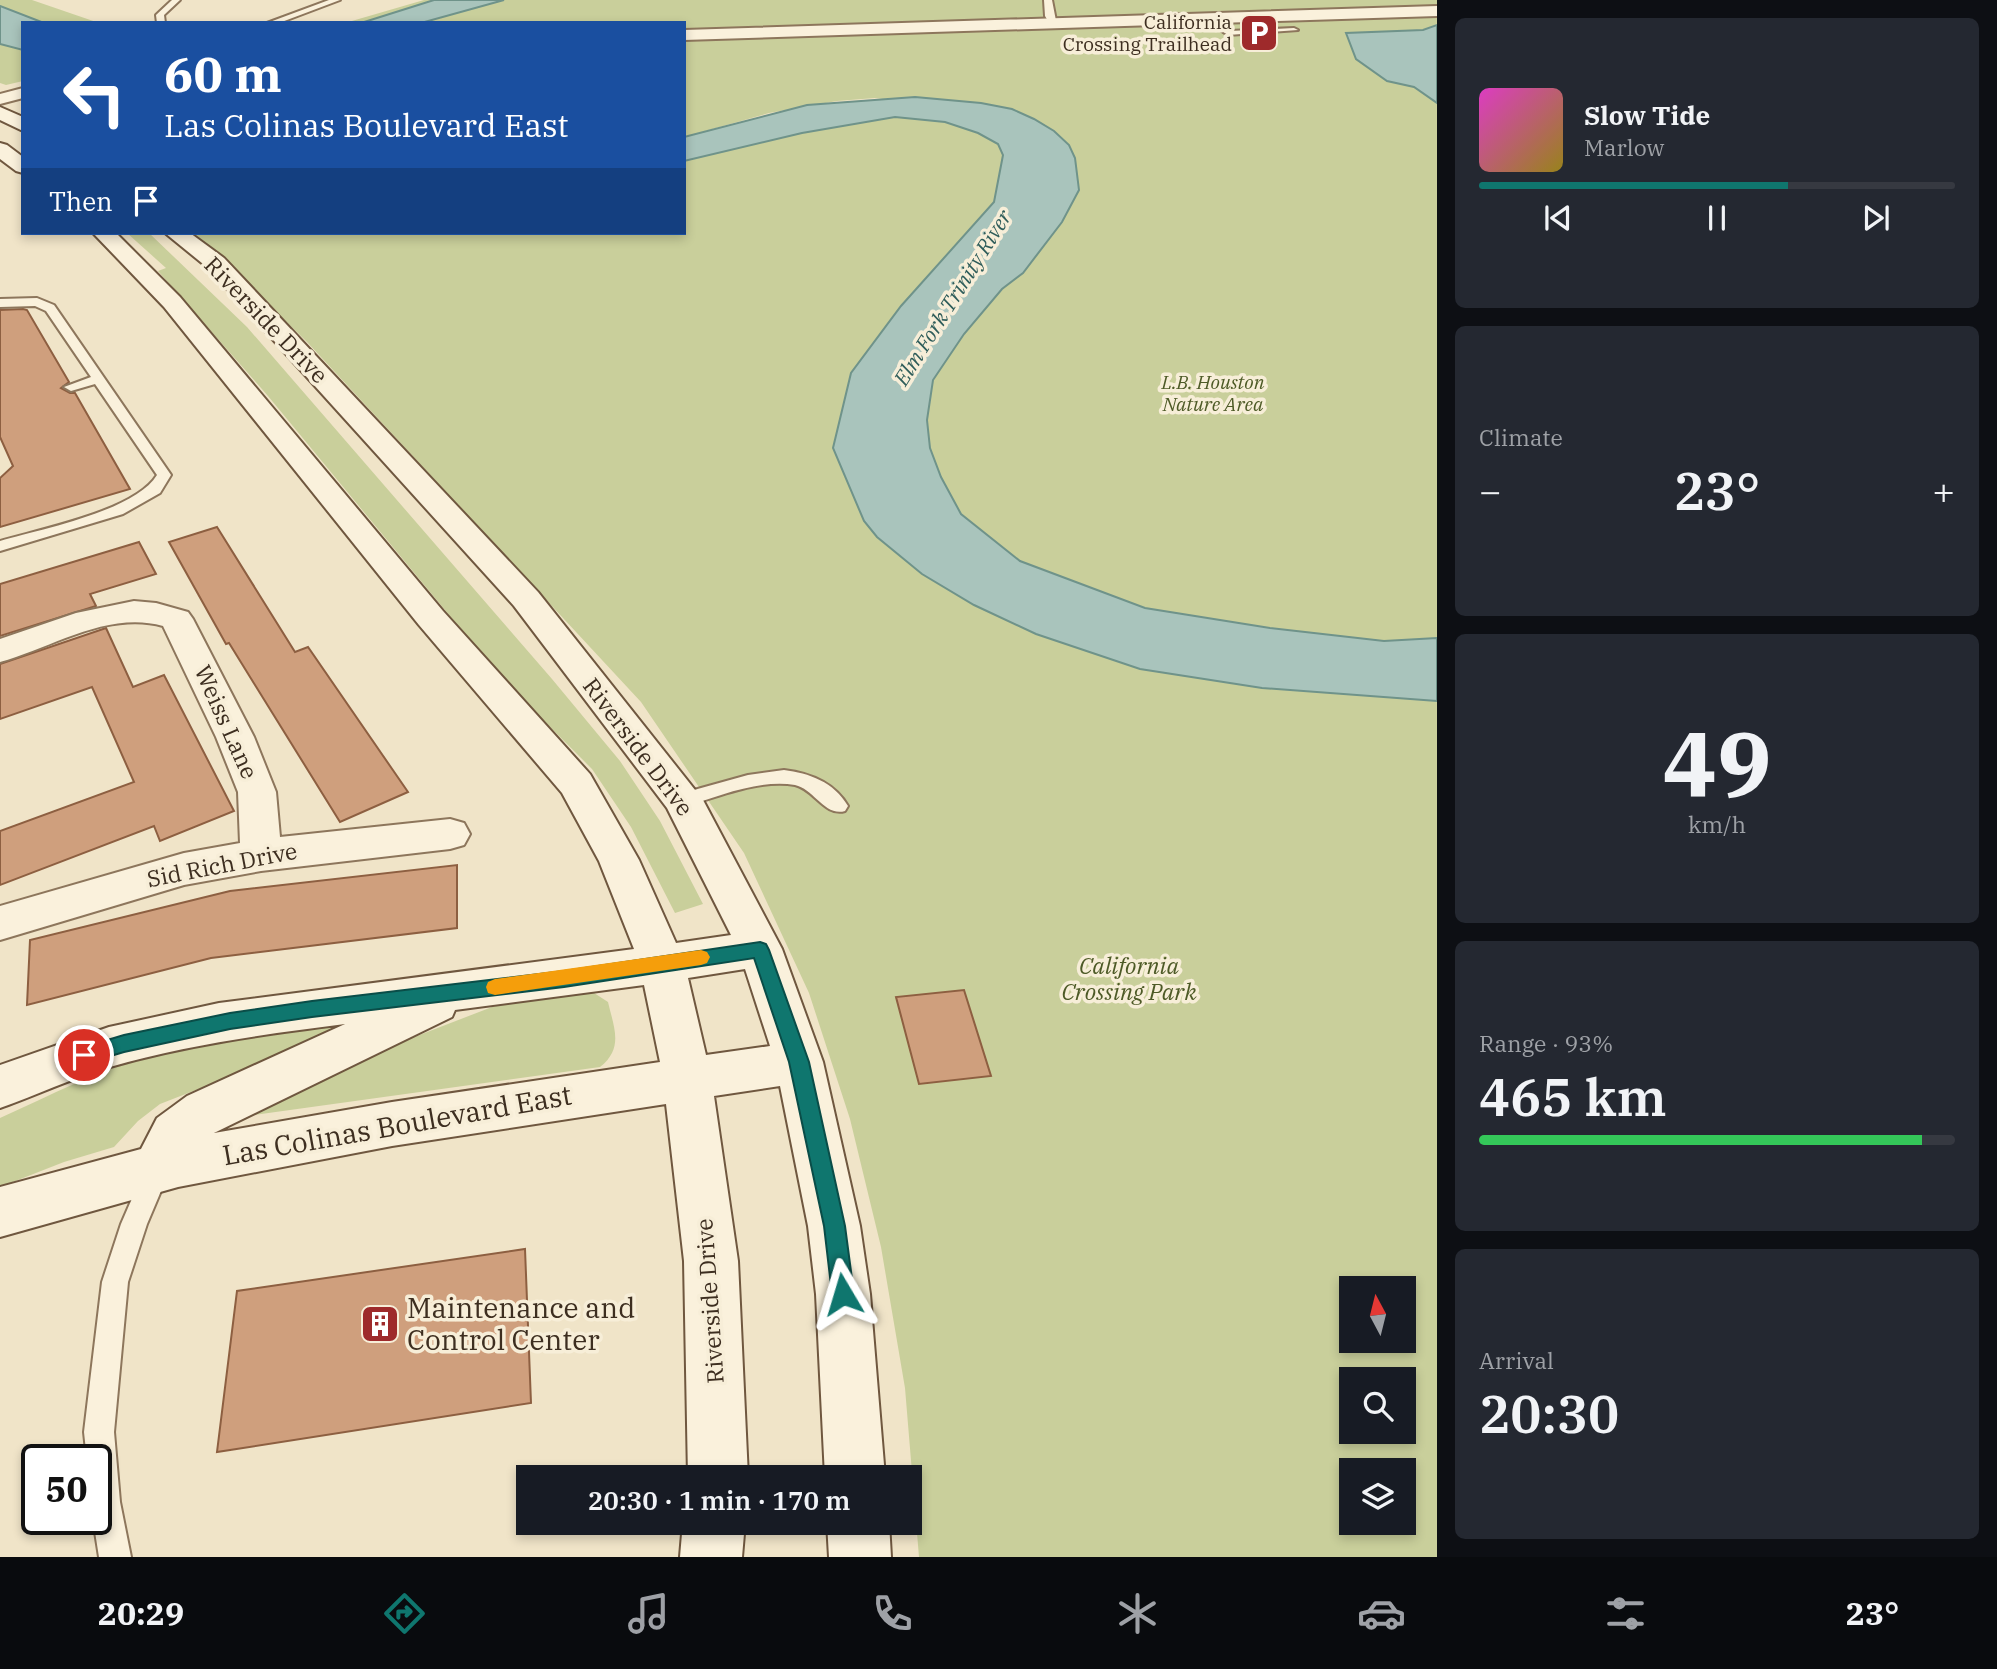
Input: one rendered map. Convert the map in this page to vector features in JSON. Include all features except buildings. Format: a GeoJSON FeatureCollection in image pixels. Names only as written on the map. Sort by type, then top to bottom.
{"type":"FeatureCollection","features":[{"type":"Feature","properties":{"kind":"main road"},"geometry":{"type":"LineString","coordinates":[[686,35],[1437,11]]}},
{"type":"Feature","properties":{"kind":"main road"},"geometry":{"type":"LineString","coordinates":[[0,99],[21,94]]}},
{"type":"Feature","properties":{"kind":"main road"},"geometry":{"type":"LineString","coordinates":[[0,112],[21,124]]}},
{"type":"Feature","properties":{"kind":"main road"},"geometry":{"type":"LineString","coordinates":[[0,149],[21,165]]}},
{"type":"Feature","properties":{"kind":"main road","name":"Riverside Drive"},"geometry":{"type":"LineString","coordinates":[[106,235],[172,302],[431,618],[576,784],[619,860],[662,963],[687,1077],[711,1261],[719,1465]]}},
{"type":"Feature","properties":{"kind":"main road","name":"Riverside Drive"},"geometry":{"type":"LineString","coordinates":[[179,235],[216,263],[526,599],[683,800],[760,950],[799,1062],[834,1226],[843,1294],[854,1465]]}},
{"type":"Feature","properties":{"kind":"main road","name":"Weiss Lane"},"geometry":{"type":"LineString","coordinates":[[0,651],[112,614],[153,611],[176,619],[235,737],[257,792],[261,855]]}},
{"type":"Feature","properties":{"kind":"main road","name":"Sid Rich Drive"},"geometry":{"type":"LineString","coordinates":[[0,923],[125,884],[184,869],[261,855],[450,834]]}},
{"type":"Feature","properties":{"kind":"main road"},"geometry":{"type":"LineString","coordinates":[[0,1087],[64,1061],[124,1043],[203,1026],[312,1009],[564,979],[760,950]]}},
{"type":"Feature","properties":{"kind":"main road"},"geometry":{"type":"LineString","coordinates":[[157,1169],[174,1135],[204,1112],[459,991]]}},
{"type":"Feature","properties":{"kind":"main road","name":"Las Colinas Boulevard East"},"geometry":{"type":"LineString","coordinates":[[0,1212],[157,1169],[379,1127],[687,1077],[799,1062]]}},
{"type":"Feature","properties":{"kind":"main road"},"geometry":{"type":"LineString","coordinates":[[711,1557],[713,1535]]}},
{"type":"Feature","properties":{"kind":"main road"},"geometry":{"type":"LineString","coordinates":[[859,1535],[860,1557]]}},
{"type":"Feature","properties":{"kind":"lane"},"geometry":{"type":"LineString","coordinates":[[161,21],[160,15],[176,0]]}},
{"type":"Feature","properties":{"kind":"lane"},"geometry":{"type":"LineString","coordinates":[[277,21],[336,0]]}},
{"type":"Feature","properties":{"kind":"lane"},"geometry":{"type":"LineString","coordinates":[[1048,0],[1049,16],[1054,24]]}},
{"type":"Feature","properties":{"kind":"lane"},"geometry":{"type":"LineString","coordinates":[[1208,18],[1228,33],[1294,30]]}},
{"type":"Feature","properties":{"kind":"lane"},"geometry":{"type":"LineString","coordinates":[[0,303],[37,302],[50,307],[164,475],[155,490],[118,511],[0,547]]}},
{"type":"Feature","properties":{"kind":"lane"},"geometry":{"type":"LineString","coordinates":[[71,387],[98,379]]}},
{"type":"Feature","properties":{"kind":"lane"},"geometry":{"type":"LineString","coordinates":[[683,800],[758,780],[795,778],[813,784],[838,806]]}},
{"type":"Feature","properties":{"kind":"lane"},"geometry":{"type":"LineString","coordinates":[[115,1557],[105,1502],[99,1432],[115,1282],[134,1224],[157,1169]]}},
{"type":"Feature","properties":{"kind":"green space"},"geometry":{"type":"Polygon","coordinates":[[[0,0],[32,0],[93,21],[21,21],[21,81],[6,85],[0,83],[0,0]]]}},
{"type":"Feature","properties":{"kind":"green space"},"geometry":{"type":"Polygon","coordinates":[[[424,0],[1437,0],[1437,6],[686,29],[686,21],[352,21],[424,0]]]}},
{"type":"Feature","properties":{"kind":"green space","name":"L.B. Houston Nature Area"},"geometry":{"type":"Polygon","coordinates":[[[1437,14],[1437,638],[1384,641],[1270,628],[1145,608],[1020,561],[961,514],[941,477],[930,448],[927,420],[933,380],[964,334],[1002,289],[1023,273],[1062,222],[1079,190],[1071,155],[1063,140],[1034,119],[875,98],[837,101],[769,113],[686,136],[686,38],[1437,14]]]}},
{"type":"Feature","properties":{"kind":"green space","name":"California Crossing Park"},"geometry":{"type":"Polygon","coordinates":[[[895,117],[945,122],[978,133],[998,144],[1003,155],[994,202],[901,306],[851,373],[833,448],[864,521],[877,537],[922,574],[974,605],[1036,634],[1140,669],[1262,688],[1437,701],[1437,1557],[919,1557],[917,1535],[922,1535],[922,1465],[911,1465],[905,1388],[881,1247],[850,1119],[809,993],[744,853],[641,702],[307,342],[193,235],[686,235],[686,161],[802,133],[895,117]]]}},
{"type":"Feature","properties":{"kind":"green space"},"geometry":{"type":"Polygon","coordinates":[[[129,235],[151,235],[247,327],[552,679],[620,761],[660,821],[703,904],[675,913],[631,827],[592,769],[526,703],[454,621],[268,396],[158,271],[166,268],[129,235]]]}},
{"type":"Feature","properties":{"kind":"green space"},"geometry":{"type":"Polygon","coordinates":[[[562,991],[591,991],[608,1002],[615,1045],[600,1067],[246,1116],[246,1102],[492,1007],[562,991]]]}},
{"type":"Feature","properties":{"kind":"green space"},"geometry":{"type":"Polygon","coordinates":[[[336,1024],[343,1026],[339,1034],[160,1104],[138,1121],[114,1147],[64,1162],[0,1187],[0,1118],[96,1075],[155,1054],[222,1040],[336,1024]]]}},
{"type":"Feature","properties":{"kind":"water"},"geometry":{"type":"Polygon","coordinates":[[[434,0],[504,0],[428,21],[367,21],[434,0]]]}},
{"type":"Feature","properties":{"kind":"water"},"geometry":{"type":"Polygon","coordinates":[[[0,6],[39,21],[21,21],[21,49],[0,44],[0,6]]]}},
{"type":"Feature","properties":{"kind":"water"},"geometry":{"type":"Polygon","coordinates":[[[1437,25],[1437,103],[1414,87],[1387,81],[1356,59],[1346,33],[1423,30],[1437,25]]]}},
{"type":"Feature","properties":{"kind":"water","name":"Elm Fork Trinity River"},"geometry":{"type":"Polygon","coordinates":[[[915,97],[981,103],[1012,109],[1054,131],[1069,145],[1075,158],[1079,190],[1062,222],[1023,273],[1002,289],[964,334],[933,380],[927,420],[930,448],[941,477],[961,514],[1020,561],[1145,608],[1270,628],[1384,641],[1437,638],[1437,701],[1262,688],[1140,669],[1036,634],[974,605],[922,574],[877,537],[864,521],[833,448],[851,373],[901,306],[994,202],[1003,155],[998,144],[978,133],[945,122],[895,117],[802,133],[686,161],[686,136],[807,105],[915,97]]]}},
{"type":"Feature","properties":{"kind":"slow traffic"},"geometry":{"type":"LineString","coordinates":[[495,987],[701,957]]}},
{"type":"Feature","properties":{"kind":"place","name":"California Crossing Trailhead"},"geometry":{"type":"Point","coordinates":[1259,33]}},
{"type":"Feature","properties":{"kind":"place","name":"Maintenance and Control Center"},"geometry":{"type":"Point","coordinates":[380,1324]}},
{"type":"Feature","properties":{"kind":"route"},"geometry":{"type":"LineString","coordinates":[[84,1055],[124,1043],[230,1021],[564,979],[760,950],[799,1062],[834,1226],[843,1294]]}}]}
